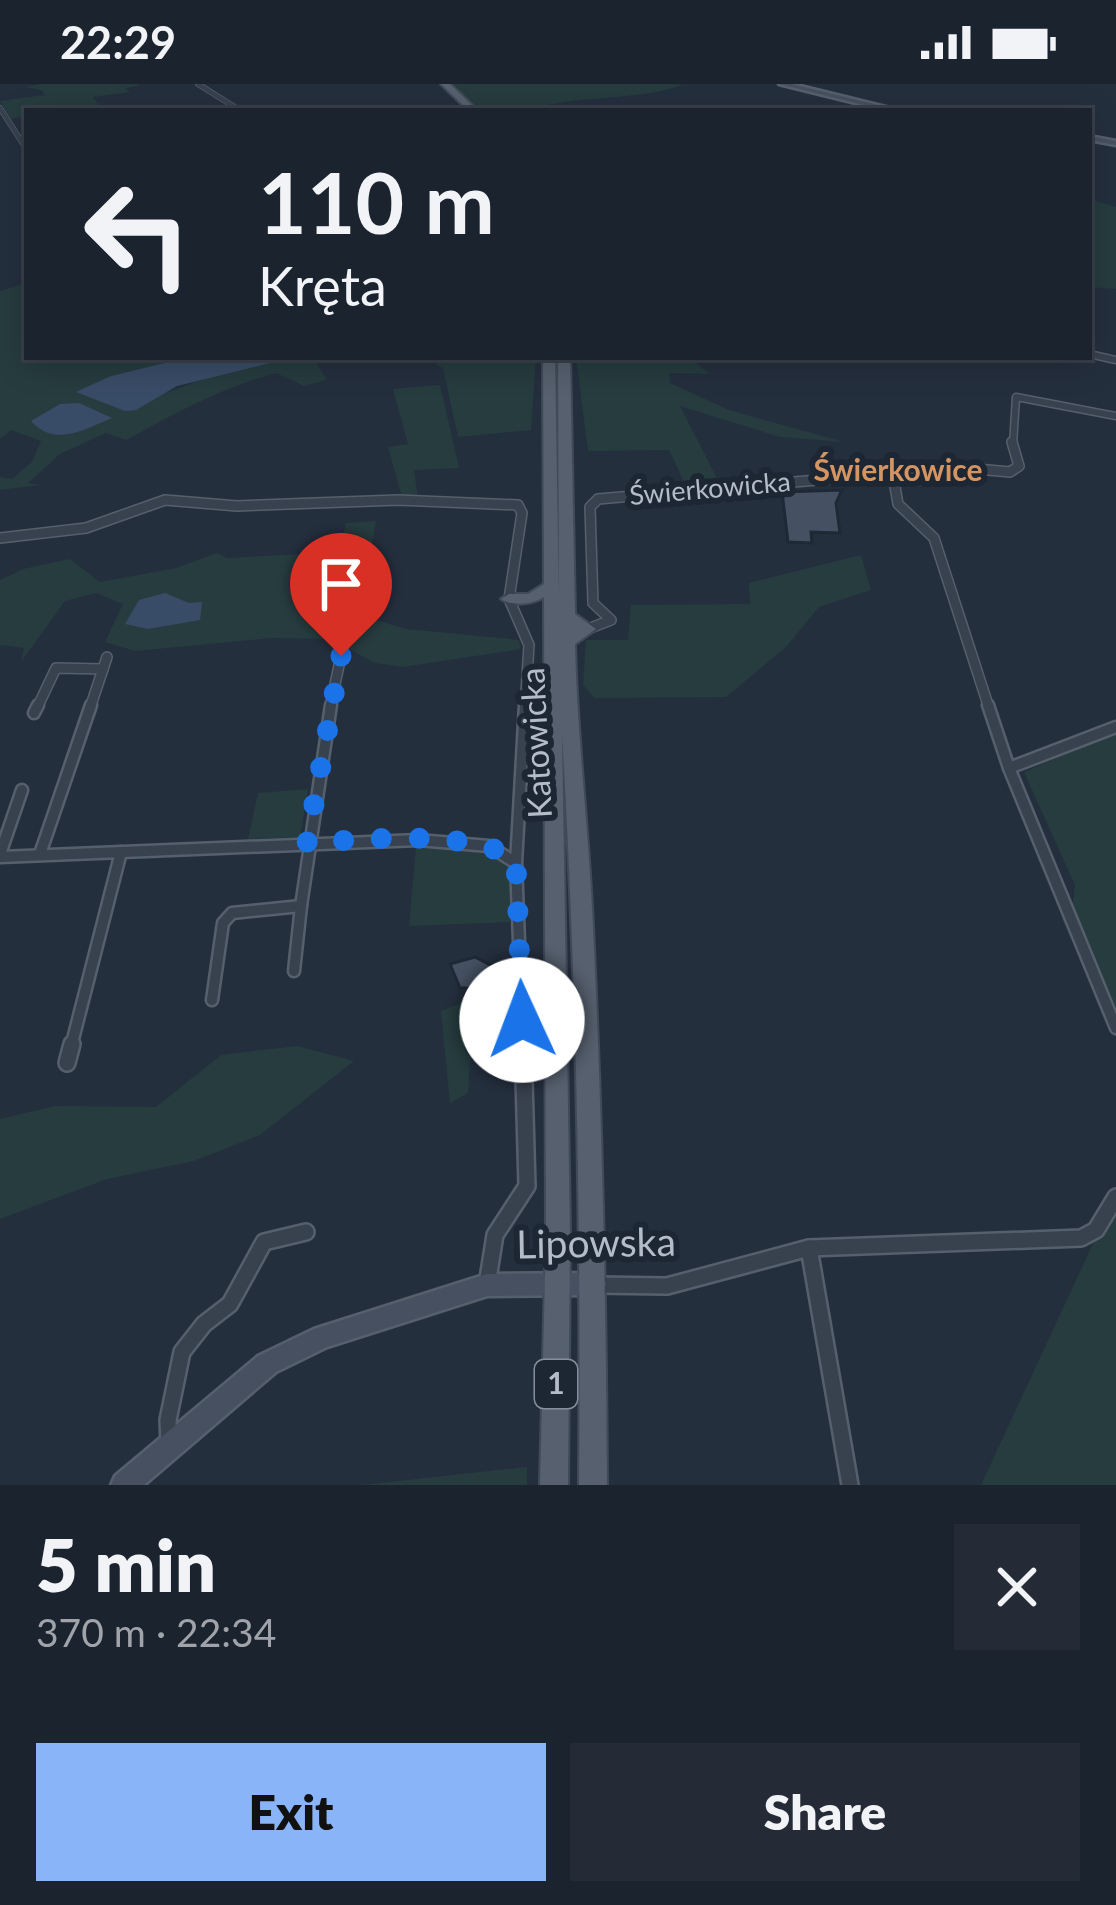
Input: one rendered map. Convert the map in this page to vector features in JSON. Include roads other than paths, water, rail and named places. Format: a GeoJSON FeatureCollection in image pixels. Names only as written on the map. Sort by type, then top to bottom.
{"type":"FeatureCollection","features":[{"type":"Feature","properties":{"kind":"main road"},"geometry":{"type":"LineString","coordinates":[[435,84],[461,108]]}},
{"type":"Feature","properties":{"kind":"main road"},"geometry":{"type":"LineString","coordinates":[[445,84],[471,108]]}},
{"type":"Feature","properties":{"kind":"main road","name":"Katowicka"},"geometry":{"type":"LineString","coordinates":[[549,360],[558,1283],[554,1485]]}},
{"type":"Feature","properties":{"kind":"main road","name":"Katowicka"},"geometry":{"type":"LineString","coordinates":[[564,360],[567,616],[578,636],[593,1485]]}},
{"type":"Feature","properties":{"kind":"main road"},"geometry":{"type":"LineString","coordinates":[[509,599],[532,598],[550,586]]}},
{"type":"Feature","properties":{"kind":"street"},"geometry":{"type":"LineString","coordinates":[[198,84],[236,108]]}},
{"type":"Feature","properties":{"kind":"street"},"geometry":{"type":"LineString","coordinates":[[783,84],[885,108]]}},
{"type":"Feature","properties":{"kind":"street"},"geometry":{"type":"LineString","coordinates":[[0,108],[24,145]]}},
{"type":"Feature","properties":{"kind":"street","name":"Świerkowicka"},"geometry":{"type":"LineString","coordinates":[[578,636],[611,620],[593,603],[589,526],[590,507],[598,499],[929,477],[965,468],[1016,471],[1019,466],[1010,435],[1016,397],[1116,416]]}},
{"type":"Feature","properties":{"kind":"street"},"geometry":{"type":"LineString","coordinates":[[893,476],[898,505],[934,538],[1009,768],[1116,1028]]}},
{"type":"Feature","properties":{"kind":"street"},"geometry":{"type":"LineString","coordinates":[[0,538],[86,528],[165,500],[237,506],[502,500],[518,505],[522,513],[509,599],[529,645],[516,862],[527,1186],[495,1235],[487,1285]]}},
{"type":"Feature","properties":{"kind":"street"},"geometry":{"type":"LineString","coordinates":[[294,971],[307,843],[341,656]]}},
{"type":"Feature","properties":{"kind":"street"},"geometry":{"type":"LineString","coordinates":[[34,713],[56,668],[105,663],[40,854]]}},
{"type":"Feature","properties":{"kind":"street"},"geometry":{"type":"LineString","coordinates":[[1009,768],[1116,728]]}},
{"type":"Feature","properties":{"kind":"street"},"geometry":{"type":"LineString","coordinates":[[22,790],[0,855],[418,840],[489,846],[516,862]]}},
{"type":"Feature","properties":{"kind":"street"},"geometry":{"type":"LineString","coordinates":[[67,1063],[121,852]]}},
{"type":"Feature","properties":{"kind":"street"},"geometry":{"type":"LineString","coordinates":[[212,1000],[224,922],[232,914],[302,906]]}},
{"type":"Feature","properties":{"kind":"street","name":"Lipowska"},"geometry":{"type":"LineString","coordinates":[[124,1485],[267,1364],[322,1337],[487,1285],[667,1286],[809,1248],[1081,1238],[1096,1230],[1116,1197]]}},
{"type":"Feature","properties":{"kind":"street"},"geometry":{"type":"LineString","coordinates":[[170,1448],[168,1420],[182,1352],[204,1324],[230,1304],[264,1242],[305,1232]]}},
{"type":"Feature","properties":{"kind":"street"},"geometry":{"type":"LineString","coordinates":[[809,1248],[850,1485]]}},
{"type":"Feature","properties":{"kind":"water"},"geometry":{"type":"Polygon","coordinates":[[[177,360],[282,360],[177,386],[136,410],[125,411],[76,392],[111,376],[177,360]]]}},
{"type":"Feature","properties":{"kind":"water"},"geometry":{"type":"Polygon","coordinates":[[[79,403],[112,418],[60,435],[31,421],[60,404],[79,403]]]}},
{"type":"Feature","properties":{"kind":"water"},"geometry":{"type":"Polygon","coordinates":[[[165,593],[189,603],[202,602],[200,620],[148,629],[125,624],[139,600],[165,593]]]}},
{"type":"Feature","properties":{"kind":"district","name":"Świerkowice"},"geometry":{"type":"Point","coordinates":[898,471]}}]}
